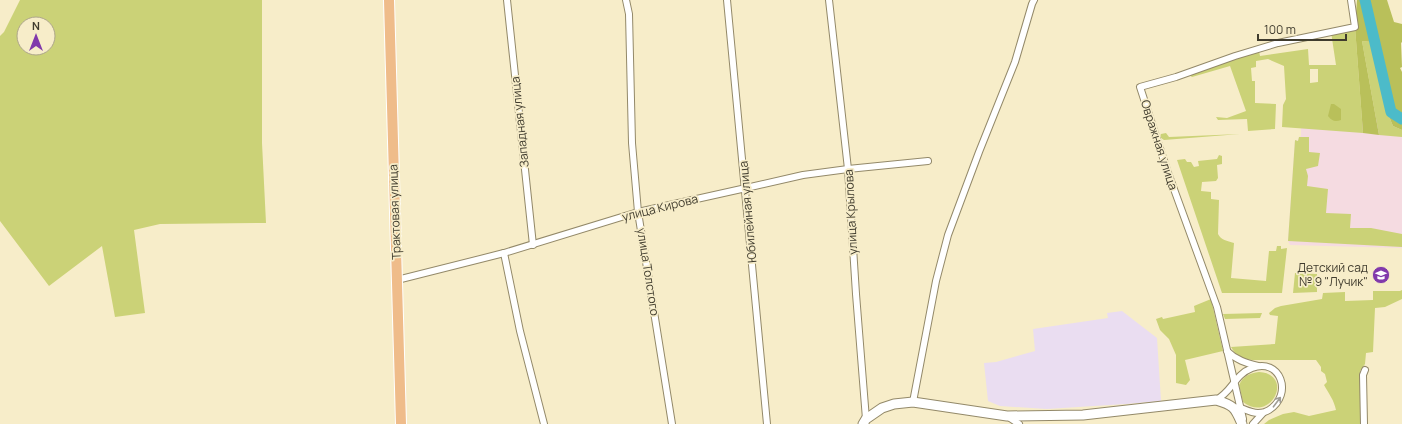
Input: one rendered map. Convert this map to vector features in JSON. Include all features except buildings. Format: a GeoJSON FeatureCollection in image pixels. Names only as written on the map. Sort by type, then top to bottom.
{"type":"FeatureCollection","features":[{"type":"Feature","properties":{"kind":"main road","name":"Трактовая улица"},"geometry":{"type":"LineString","coordinates":[[389,0],[401,424]]}},
{"type":"Feature","properties":{"kind":"street","name":"Западная улица"},"geometry":{"type":"LineString","coordinates":[[507,0],[533,244]]}},
{"type":"Feature","properties":{"kind":"street","name":"улица Толстого"},"geometry":{"type":"LineString","coordinates":[[626,0],[629,14],[632,143],[638,212],[672,424]]}},
{"type":"Feature","properties":{"kind":"street","name":"Юбилейная улица"},"geometry":{"type":"LineString","coordinates":[[727,0],[746,188],[767,424]]}},
{"type":"Feature","properties":{"kind":"street","name":"улица Крылова"},"geometry":{"type":"LineString","coordinates":[[829,0],[848,169],[865,422]]}},
{"type":"Feature","properties":{"kind":"street"},"geometry":{"type":"LineString","coordinates":[[913,402],[936,281],[948,235],[977,156],[1015,62],[1034,0]]}},
{"type":"Feature","properties":{"kind":"street","name":"Овражная улица"},"geometry":{"type":"LineString","coordinates":[[1226,350],[1217,307],[1167,170],[1140,87],[1176,77],[1235,56],[1278,43],[1354,27],[1351,0]]}},
{"type":"Feature","properties":{"kind":"street","name":"улица Кирова"},"geometry":{"type":"LineString","coordinates":[[397,280],[504,253],[638,212],[802,175],[928,161]]}},
{"type":"Feature","properties":{"kind":"street"},"geometry":{"type":"LineString","coordinates":[[504,253],[520,331],[544,424]]}},
{"type":"Feature","properties":{"kind":"street"},"geometry":{"type":"LineString","coordinates":[[1226,350],[1236,359],[1246,363],[1267,367],[1279,375],[1282,384],[1282,395],[1280,399],[1274,406],[1263,413],[1253,424]]}},
{"type":"Feature","properties":{"kind":"street"},"geometry":{"type":"LineString","coordinates":[[1226,350],[1235,382],[1243,424]]}},
{"type":"Feature","properties":{"kind":"street"},"geometry":{"type":"LineString","coordinates":[[1216,400],[1228,392],[1245,371],[1259,366]]}},
{"type":"Feature","properties":{"kind":"street"},"geometry":{"type":"LineString","coordinates":[[1364,424],[1363,375],[1366,370]]}},
{"type":"Feature","properties":{"kind":"street"},"geometry":{"type":"LineString","coordinates":[[865,422],[882,408],[894,404],[913,402],[1007,416],[1083,415],[1216,400],[1253,412],[1263,413]]}},
{"type":"Feature","properties":{"kind":"street"},"geometry":{"type":"LineString","coordinates":[[1230,404],[1243,424]]}},
{"type":"Feature","properties":{"kind":"street"},"geometry":{"type":"LineString","coordinates":[[1007,416],[1019,424]]}},
{"type":"Feature","properties":{"kind":"shaded area"},"geometry":{"type":"Polygon","coordinates":[[[1388,114],[1393,126],[1402,130],[1402,248],[1290,245],[1288,241],[1295,140],[1298,141],[1299,137],[1301,136],[1301,128],[1388,114]]]}},
{"type":"Feature","properties":{"kind":"shaded area"},"geometry":{"type":"Polygon","coordinates":[[[1122,311],[1157,338],[1161,401],[1047,409],[1000,406],[988,401],[984,363],[996,362],[1035,351],[1033,329],[1108,318],[1107,313],[1122,311]]]}},
{"type":"Feature","properties":{"kind":"green space"},"geometry":{"type":"Polygon","coordinates":[[[20,0],[262,0],[262,143],[266,223],[160,224],[134,230],[145,313],[115,317],[102,246],[49,286],[0,221],[0,36],[4,32],[20,0]]]}},
{"type":"Feature","properties":{"kind":"green space"},"geometry":{"type":"Polygon","coordinates":[[[1357,0],[1387,0],[1394,22],[1402,24],[1402,67],[1400,68],[1402,72],[1402,130],[1393,126],[1388,114],[1372,42],[1362,41],[1379,135],[1363,133],[1355,27],[1357,0]]]}},
{"type":"Feature","properties":{"kind":"green space"},"geometry":{"type":"Polygon","coordinates":[[[1355,27],[1363,133],[1282,127],[1283,105],[1286,99],[1284,66],[1268,59],[1256,61],[1256,67],[1251,68],[1252,81],[1255,81],[1255,103],[1276,104],[1275,129],[1248,131],[1247,119],[1218,120],[1216,117],[1227,118],[1246,111],[1230,66],[1192,77],[1188,74],[1259,51],[1260,56],[1308,49],[1309,65],[1336,65],[1331,32],[1355,27]],[[1310,69],[1310,83],[1318,82],[1318,69],[1310,69]]]}},
{"type":"Feature","properties":{"kind":"green space"},"geometry":{"type":"Polygon","coordinates":[[[1362,41],[1372,42],[1388,114],[1393,126],[1402,130],[1402,137],[1379,135],[1362,41]]]}},
{"type":"Feature","properties":{"kind":"green space"},"geometry":{"type":"Polygon","coordinates":[[[1331,104],[1334,104],[1341,109],[1341,120],[1334,121],[1328,116],[1331,104]]]}},
{"type":"Feature","properties":{"kind":"green space"},"geometry":{"type":"Polygon","coordinates":[[[1166,133],[1169,137],[1240,134],[1164,140],[1160,136],[1161,134],[1166,133]]]}},
{"type":"Feature","properties":{"kind":"green space"},"geometry":{"type":"Polygon","coordinates":[[[1299,137],[1309,137],[1309,152],[1320,153],[1318,166],[1306,169],[1308,176],[1307,186],[1328,189],[1326,213],[1351,214],[1350,228],[1371,228],[1402,234],[1402,247],[1288,241],[1295,140],[1298,141],[1299,137]]]}},
{"type":"Feature","properties":{"kind":"green space"},"geometry":{"type":"Polygon","coordinates":[[[1219,155],[1222,156],[1222,164],[1217,165],[1218,178],[1216,181],[1202,182],[1201,191],[1211,192],[1211,199],[1219,200],[1218,234],[1223,239],[1234,243],[1231,278],[1266,281],[1269,251],[1276,251],[1277,246],[1281,246],[1281,249],[1287,248],[1282,293],[1222,293],[1177,160],[1185,159],[1187,162],[1191,162],[1194,167],[1199,166],[1198,161],[1217,159],[1219,155]]]}},
{"type":"Feature","properties":{"kind":"green space"},"geometry":{"type":"Polygon","coordinates":[[[1295,273],[1317,274],[1317,292],[1293,293],[1295,273]]]}},
{"type":"Feature","properties":{"kind":"green space"},"geometry":{"type":"Polygon","coordinates":[[[1402,290],[1402,299],[1385,307],[1375,308],[1373,352],[1366,353],[1365,364],[1360,371],[1362,424],[1264,424],[1269,420],[1283,414],[1294,412],[1309,416],[1336,410],[1333,400],[1324,385],[1327,382],[1325,374],[1321,371],[1321,367],[1316,360],[1248,360],[1237,355],[1231,347],[1275,344],[1278,316],[1270,315],[1269,313],[1275,308],[1281,306],[1322,299],[1323,293],[1345,292],[1345,301],[1373,300],[1373,291],[1402,290]]]}},
{"type":"Feature","properties":{"kind":"green space"},"geometry":{"type":"Polygon","coordinates":[[[1211,299],[1223,351],[1185,360],[1190,380],[1186,385],[1176,383],[1176,355],[1169,339],[1160,330],[1156,319],[1162,317],[1163,319],[1195,312],[1194,306],[1211,299]]]}},
{"type":"Feature","properties":{"kind":"green space"},"geometry":{"type":"Polygon","coordinates":[[[1262,313],[1260,318],[1225,319],[1223,314],[1262,313]]]}},
{"type":"Feature","properties":{"kind":"green space"},"geometry":{"type":"Polygon","coordinates":[[[1259,372],[1270,375],[1276,381],[1277,388],[1275,396],[1270,403],[1262,407],[1253,407],[1243,402],[1239,385],[1247,376],[1259,372]]]}},
{"type":"Feature","properties":{"kind":"waterway"},"geometry":{"type":"LineString","coordinates":[[1365,0],[1391,112],[1402,119]]}},
{"type":"Feature","properties":{"kind":"place","name":"Детский сад № 9 \"Лучик\""},"geometry":{"type":"Point","coordinates":[1381,275]}}]}
